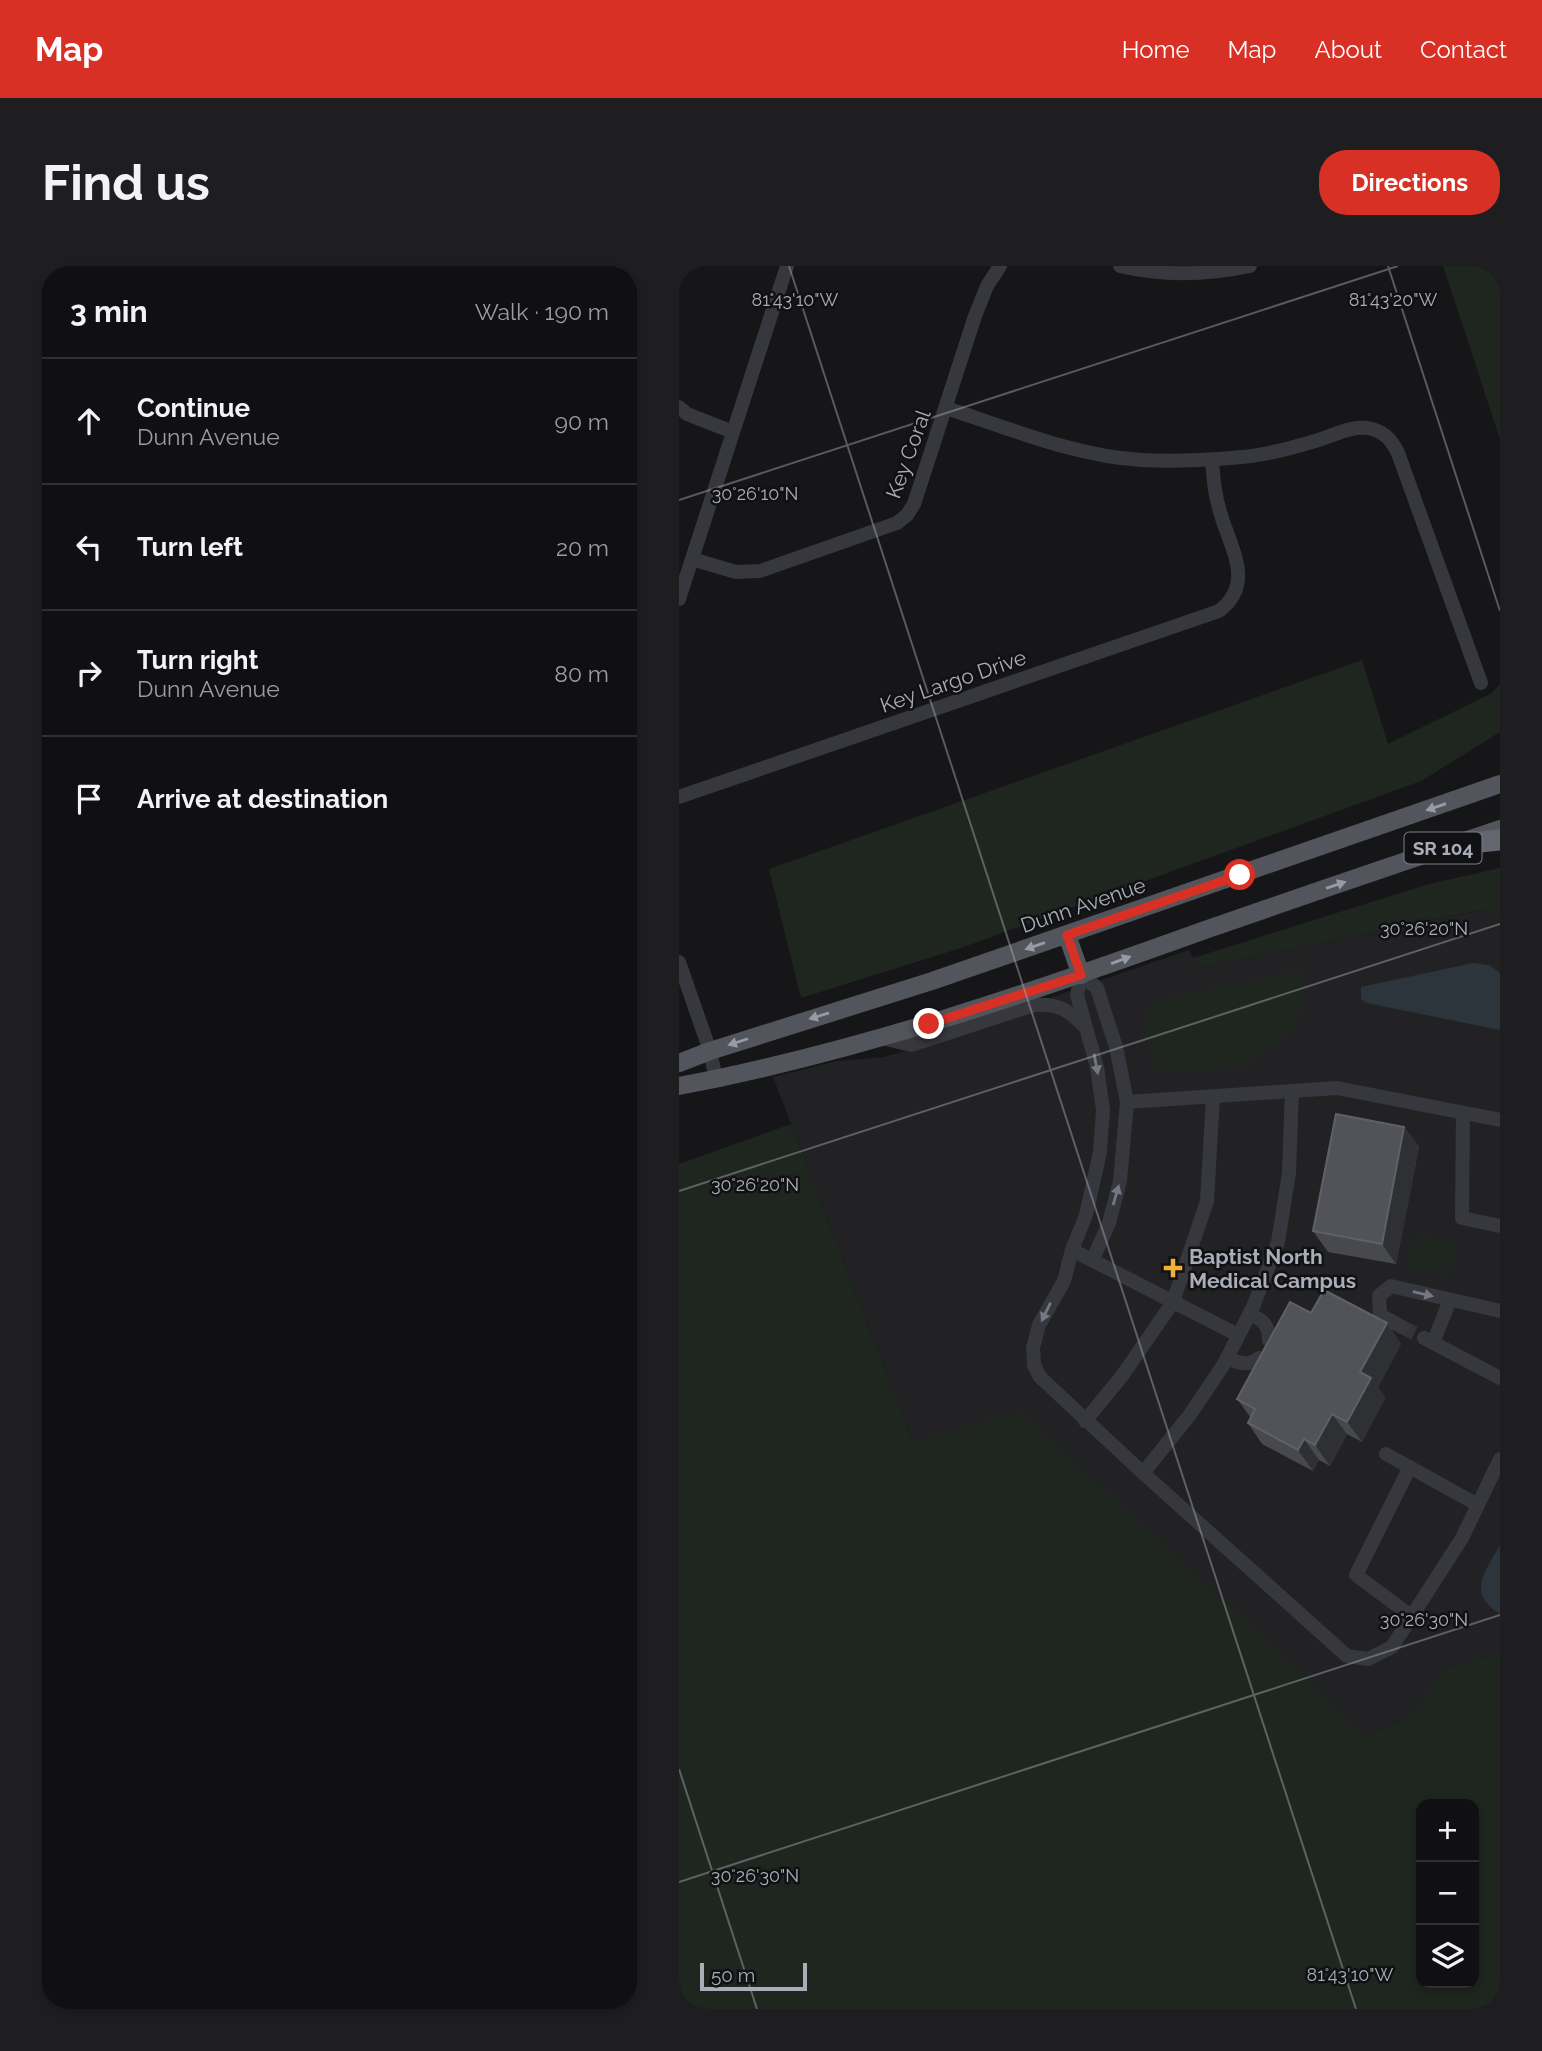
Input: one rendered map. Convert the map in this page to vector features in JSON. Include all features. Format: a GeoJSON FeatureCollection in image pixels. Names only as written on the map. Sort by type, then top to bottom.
{"type":"FeatureCollection","features":[{"type":"Feature","properties":{"kind":"highway"},"geometry":{"type":"LineString","coordinates":[[1451,845],[1500,840]]}},
{"type":"Feature","properties":{"kind":"main road","name":"Dunn Avenue"},"geometry":{"type":"LineString","coordinates":[[679,1063],[932,981],[1500,784]]}},
{"type":"Feature","properties":{"kind":"main road","name":"SR 104"},"geometry":{"type":"LineString","coordinates":[[679,1086],[882,1038],[975,1010],[1500,829]]}},
{"type":"Feature","properties":{"kind":"main road"},"geometry":{"type":"LineString","coordinates":[[1067,935],[1081,975]]}},
{"type":"Feature","properties":{"kind":"street"},"geometry":{"type":"LineString","coordinates":[[679,599],[787,266]]}},
{"type":"Feature","properties":{"kind":"street"},"geometry":{"type":"LineString","coordinates":[[946,408],[975,316],[1000,266]]}},
{"type":"Feature","properties":{"kind":"street"},"geometry":{"type":"LineString","coordinates":[[1120,266],[1177,273],[1213,272],[1249,266]]}},
{"type":"Feature","properties":{"kind":"street"},"geometry":{"type":"LineString","coordinates":[[679,407],[687,414],[733,432]]}},
{"type":"Feature","properties":{"kind":"street","name":"Key Coral"},"geometry":{"type":"LineString","coordinates":[[692,559],[736,572],[760,571],[897,523],[907,515],[914,504],[946,408],[1056,444],[1140,460],[1247,457],[1284,450],[1354,429],[1369,428],[1383,433],[1392,441],[1398,453],[1481,683]]}},
{"type":"Feature","properties":{"kind":"street","name":"Key Largo Drive"},"geometry":{"type":"LineString","coordinates":[[679,797],[1219,611],[1235,595],[1239,581],[1237,564],[1220,513],[1212,460]]}},
{"type":"Feature","properties":{"kind":"street"},"geometry":{"type":"LineString","coordinates":[[679,962],[682,980],[710,1051],[716,1079]]}},
{"type":"Feature","properties":{"kind":"street"},"geometry":{"type":"LineString","coordinates":[[1093,1259],[1109,1223],[1120,1181],[1127,1102],[1116,1047],[1097,988],[1081,975],[1077,995],[1097,1067],[1103,1111],[1100,1152],[1086,1215],[1072,1250],[1064,1281],[1039,1325],[1033,1348],[1034,1364],[1040,1377],[1143,1474],[1347,1656],[1368,1659],[1392,1647],[1462,1538],[1500,1459]]}},
{"type":"Feature","properties":{"kind":"street"},"geometry":{"type":"LineString","coordinates":[[882,1038],[911,1045],[1034,1004],[1047,1003],[1056,1004],[1071,1012],[1089,1032]]}},
{"type":"Feature","properties":{"kind":"street"},"geometry":{"type":"LineString","coordinates":[[1127,1102],[1337,1088],[1500,1120]]}},
{"type":"Feature","properties":{"kind":"street"},"geometry":{"type":"LineString","coordinates":[[1143,1474],[1189,1416],[1227,1358],[1250,1314],[1277,1242],[1289,1173],[1292,1091]]}},
{"type":"Feature","properties":{"kind":"street"},"geometry":{"type":"LineString","coordinates":[[1085,1421],[1122,1376],[1173,1302],[1207,1201],[1213,1097]]}},
{"type":"Feature","properties":{"kind":"street"},"geometry":{"type":"LineString","coordinates":[[1463,1113],[1462,1218],[1500,1226]]}},
{"type":"Feature","properties":{"kind":"street"},"geometry":{"type":"LineString","coordinates":[[1072,1250],[1238,1335]]}},
{"type":"Feature","properties":{"kind":"street"},"geometry":{"type":"LineString","coordinates":[[1402,1327],[1380,1315],[1379,1296],[1391,1286],[1500,1311]]}},
{"type":"Feature","properties":{"kind":"street"},"geometry":{"type":"LineString","coordinates":[[1450,1300],[1429,1341],[1500,1378]]}},
{"type":"Feature","properties":{"kind":"street"},"geometry":{"type":"LineString","coordinates":[[1250,1314],[1262,1319],[1269,1340]]}},
{"type":"Feature","properties":{"kind":"street"},"geometry":{"type":"LineString","coordinates":[[1227,1358],[1245,1364],[1254,1363],[1259,1358]]}},
{"type":"Feature","properties":{"kind":"street"},"geometry":{"type":"LineString","coordinates":[[1386,1454],[1478,1505]]}},
{"type":"Feature","properties":{"kind":"street"},"geometry":{"type":"LineString","coordinates":[[1410,1467],[1356,1575],[1411,1616]]}},
{"type":"Feature","properties":{"kind":"shaded area"},"geometry":{"type":"Polygon","coordinates":[[[1443,266],[1500,266],[1500,439],[1443,266]]]}},
{"type":"Feature","properties":{"kind":"shaded area"},"geometry":{"type":"Polygon","coordinates":[[[1362,660],[1388,744],[1492,693],[1500,684],[1500,732],[1421,781],[961,948],[801,998],[769,869],[1362,660]]]}},
{"type":"Feature","properties":{"kind":"shaded area"},"geometry":{"type":"Polygon","coordinates":[[[1500,868],[1500,920],[1486,909],[1199,968],[1193,958],[1429,884],[1500,868]]]}},
{"type":"Feature","properties":{"kind":"shaded area","name":"Baptist North Medical Campus"},"geometry":{"type":"Polygon","coordinates":[[[1487,909],[1500,920],[1500,1653],[1445,1668],[1409,1718],[1363,1736],[1304,1675],[913,1442],[773,1077],[837,1061],[884,1057],[935,1043],[1044,1008],[1052,997],[1189,950],[1199,968],[1487,909]]]}},
{"type":"Feature","properties":{"kind":"shaded area"},"geometry":{"type":"Polygon","coordinates":[[[1473,963],[1489,965],[1500,973],[1500,1030],[1367,1003],[1361,999],[1361,987],[1473,963]]]}},
{"type":"Feature","properties":{"kind":"shaded area"},"geometry":{"type":"Polygon","coordinates":[[[1307,969],[1297,1026],[1244,1068],[1157,1069],[1144,1035],[1150,1002],[1307,969]]]}},
{"type":"Feature","properties":{"kind":"shaded area"},"geometry":{"type":"Polygon","coordinates":[[[791,1124],[913,1442],[1021,1412],[1304,1675],[1363,1736],[1409,1718],[1444,1668],[1500,1653],[1500,2009],[679,2009],[679,1164],[791,1124]]]}},
{"type":"Feature","properties":{"kind":"shaded area"},"geometry":{"type":"Polygon","coordinates":[[[1414,1234],[1456,1243],[1449,1276],[1407,1268],[1414,1234]]]}},
{"type":"Feature","properties":{"kind":"shaded area"},"geometry":{"type":"Polygon","coordinates":[[[1500,1545],[1500,1614],[1490,1606],[1481,1590],[1484,1573],[1500,1545]]]}},
{"type":"Feature","properties":{"kind":"building"},"geometry":{"type":"Polygon","coordinates":[[[1336,1114],[1404,1127],[1382,1244],[1313,1231],[1336,1114]]]}},
{"type":"Feature","properties":{"kind":"building"},"geometry":{"type":"Polygon","coordinates":[[[1324,1290],[1387,1323],[1360,1372],[1371,1378],[1347,1422],[1332,1414],[1315,1445],[1304,1439],[1298,1450],[1248,1423],[1255,1409],[1237,1399],[1290,1302],[1311,1313],[1324,1290]]]}},
{"type":"Feature","properties":{"kind":"tunnel"},"geometry":{"type":"LineString","coordinates":[[1402,1327],[1424,1338]]}},
{"type":"Feature","properties":{"kind":"place","name":"Baptist North Medical Campus"},"geometry":{"type":"Point","coordinates":[1173,1268]}},
{"type":"Feature","properties":{"kind":"route"},"geometry":{"type":"LineString","coordinates":[[929,1024],[1081,975],[1067,935],[1240,875]]}}]}
